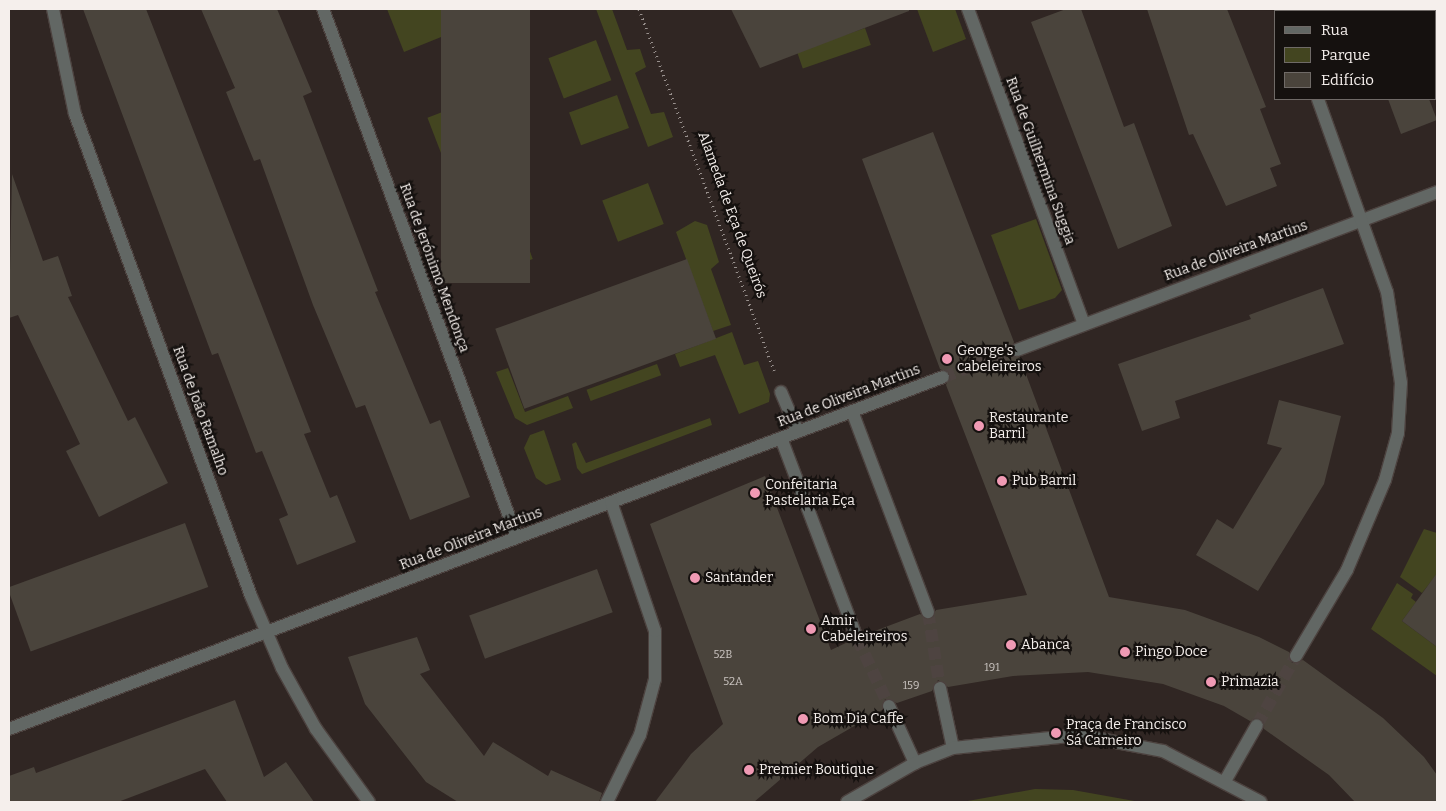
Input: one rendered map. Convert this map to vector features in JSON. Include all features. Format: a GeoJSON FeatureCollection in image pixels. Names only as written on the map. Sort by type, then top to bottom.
{"type":"FeatureCollection","features":[{"type":"Feature","properties":{"kind":"street","name":"Rua de João Ramalho"},"geometry":{"type":"LineString","coordinates":[[53,9],[75,114],[267,632],[316,729],[369,802]]}},
{"type":"Feature","properties":{"kind":"street","name":"Rua de Jerónimo Mendonça"},"geometry":{"type":"LineString","coordinates":[[323,9],[517,538]]}},
{"type":"Feature","properties":{"kind":"street","name":"Rua de Guilhermina Suggia"},"geometry":{"type":"LineString","coordinates":[[968,9],[1084,324]]}},
{"type":"Feature","properties":{"kind":"street"},"geometry":{"type":"LineString","coordinates":[[1296,656],[1347,570],[1385,480],[1398,433],[1401,383],[1387,292],[1364,220],[1318,100]]}},
{"type":"Feature","properties":{"kind":"street","name":"Rua de Oliveira Martins"},"geometry":{"type":"LineString","coordinates":[[1017,350],[1437,192]]}},
{"type":"Feature","properties":{"kind":"street","name":"Rua de Oliveira Martins"},"geometry":{"type":"LineString","coordinates":[[9,729],[943,377]]}},
{"type":"Feature","properties":{"kind":"street"},"geometry":{"type":"LineString","coordinates":[[782,392],[798,432]]}},
{"type":"Feature","properties":{"kind":"street"},"geometry":{"type":"LineString","coordinates":[[852,411],[928,612]]}},
{"type":"Feature","properties":{"kind":"street"},"geometry":{"type":"LineString","coordinates":[[781,438],[857,638]]}},
{"type":"Feature","properties":{"kind":"street"},"geometry":{"type":"LineString","coordinates":[[607,802],[640,735],[655,679],[650,613],[610,502]]}},
{"type":"Feature","properties":{"kind":"street"},"geometry":{"type":"LineString","coordinates":[[940,688],[953,748]]}},
{"type":"Feature","properties":{"kind":"street"},"geometry":{"type":"LineString","coordinates":[[889,706],[915,763]]}},
{"type":"Feature","properties":{"kind":"street"},"geometry":{"type":"LineString","coordinates":[[1225,781],[1257,725]]}},
{"type":"Feature","properties":{"kind":"street"},"geometry":{"type":"LineString","coordinates":[[847,802],[915,763],[953,748],[1080,735],[1163,752],[1225,781],[1262,802]]}},
{"type":"Feature","properties":{"kind":"path","name":"Alameda de Eça de Queirós"},"geometry":{"type":"LineString","coordinates":[[639,9],[782,392]]}},
{"type":"Feature","properties":{"kind":"green space"},"geometry":{"type":"Polygon","coordinates":[[[387,9],[441,9],[451,33],[404,52],[387,9]]]}},
{"type":"Feature","properties":{"kind":"green space"},"geometry":{"type":"Polygon","coordinates":[[[596,9],[612,9],[627,50],[640,49],[646,67],[635,73],[651,114],[664,112],[673,137],[648,147],[596,9]]]}},
{"type":"Feature","properties":{"kind":"green space"},"geometry":{"type":"Polygon","coordinates":[[[917,9],[955,9],[966,39],[933,52],[917,9]]]}},
{"type":"Feature","properties":{"kind":"green space"},"geometry":{"type":"Polygon","coordinates":[[[865,28],[871,45],[803,68],[797,51],[865,28]]]}},
{"type":"Feature","properties":{"kind":"green space"},"geometry":{"type":"Polygon","coordinates":[[[596,40],[611,80],[564,98],[548,58],[596,40]]]}},
{"type":"Feature","properties":{"kind":"green space"},"geometry":{"type":"Polygon","coordinates":[[[617,95],[629,128],[581,145],[569,112],[617,95]]]}},
{"type":"Feature","properties":{"kind":"green space"},"geometry":{"type":"Polygon","coordinates":[[[476,99],[494,146],[445,164],[427,118],[476,99]]]}},
{"type":"Feature","properties":{"kind":"green space"},"geometry":{"type":"Polygon","coordinates":[[[648,183],[664,224],[618,242],[602,201],[648,183]]]}},
{"type":"Feature","properties":{"kind":"green space"},"geometry":{"type":"Polygon","coordinates":[[[516,213],[533,259],[487,276],[470,230],[516,213]]]}},
{"type":"Feature","properties":{"kind":"green space"},"geometry":{"type":"Polygon","coordinates":[[[1036,219],[1062,290],[1055,298],[1019,310],[991,235],[1036,219]]]}},
{"type":"Feature","properties":{"kind":"green space"},"geometry":{"type":"Polygon","coordinates":[[[695,221],[707,225],[719,262],[711,269],[731,325],[713,331],[676,232],[695,221]]]}},
{"type":"Feature","properties":{"kind":"green space"},"geometry":{"type":"Polygon","coordinates":[[[732,332],[744,365],[758,361],[770,394],[769,402],[739,414],[715,355],[680,367],[675,354],[732,332]]]}},
{"type":"Feature","properties":{"kind":"green space"},"geometry":{"type":"Polygon","coordinates":[[[657,364],[661,375],[591,401],[587,390],[657,364]]]}},
{"type":"Feature","properties":{"kind":"green space"},"geometry":{"type":"Polygon","coordinates":[[[508,368],[525,412],[568,396],[573,408],[527,425],[515,418],[496,372],[508,368]]]}},
{"type":"Feature","properties":{"kind":"green space"},"geometry":{"type":"Polygon","coordinates":[[[710,418],[712,425],[582,474],[577,468],[572,444],[576,442],[586,463],[710,418]]]}},
{"type":"Feature","properties":{"kind":"green space"},"geometry":{"type":"Polygon","coordinates":[[[544,430],[561,480],[546,485],[536,478],[524,448],[530,435],[544,430]]]}},
{"type":"Feature","properties":{"kind":"green space"},"geometry":{"type":"Polygon","coordinates":[[[1424,529],[1437,533],[1437,574],[1422,593],[1400,577],[1424,529]]]}},
{"type":"Feature","properties":{"kind":"green space"},"geometry":{"type":"Polygon","coordinates":[[[1397,583],[1413,594],[1411,598],[1416,602],[1402,621],[1437,647],[1437,676],[1371,629],[1397,583]]]}},
{"type":"Feature","properties":{"kind":"green space"},"geometry":{"type":"Polygon","coordinates":[[[1035,789],[1073,790],[1140,802],[962,802],[1035,789]]]}},
{"type":"Feature","properties":{"kind":"building"},"geometry":{"type":"Polygon","coordinates":[[[83,9],[146,9],[311,432],[304,434],[330,498],[337,495],[356,542],[297,565],[279,519],[288,515],[262,451],[256,453],[218,353],[212,355],[83,9]]]}},
{"type":"Feature","properties":{"kind":"building"},"geometry":{"type":"Polygon","coordinates":[[[201,9],[277,9],[312,92],[303,96],[378,291],[375,292],[430,424],[440,420],[470,497],[410,520],[365,405],[356,408],[313,305],[260,159],[254,161],[226,92],[235,88],[201,9]]]}},
{"type":"Feature","properties":{"kind":"building"},"geometry":{"type":"Polygon","coordinates":[[[441,9],[530,9],[530,283],[441,283],[441,9]]]}},
{"type":"Feature","properties":{"kind":"building"},"geometry":{"type":"Polygon","coordinates":[[[731,9],[909,9],[909,11],[760,68],[731,9]]]}},
{"type":"Feature","properties":{"kind":"building"},"geometry":{"type":"Polygon","coordinates":[[[1066,9],[1081,9],[1124,127],[1134,123],[1172,226],[1118,249],[1031,22],[1066,9]]]}},
{"type":"Feature","properties":{"kind":"building"},"geometry":{"type":"Polygon","coordinates":[[[1147,9],[1227,9],[1266,107],[1260,109],[1281,164],[1270,168],[1277,186],[1226,206],[1193,134],[1189,135],[1147,9]]]}},
{"type":"Feature","properties":{"kind":"building"},"geometry":{"type":"Polygon","coordinates":[[[1388,100],[1429,100],[1437,120],[1401,134],[1388,100]]]}},
{"type":"Feature","properties":{"kind":"building"},"geometry":{"type":"Polygon","coordinates":[[[933,132],[1014,342],[1010,353],[1020,358],[1109,597],[1185,610],[1259,637],[1289,652],[1292,663],[1303,660],[1383,718],[1424,757],[1437,775],[1437,802],[1355,802],[1329,775],[1264,729],[1261,718],[1250,721],[1224,706],[1163,684],[1088,672],[1013,676],[948,687],[938,680],[932,691],[897,703],[885,699],[882,710],[818,747],[754,802],[655,802],[691,754],[723,724],[650,524],[765,476],[831,650],[850,641],[860,645],[864,635],[920,614],[930,620],[936,610],[1027,595],[946,385],[950,374],[940,369],[862,159],[933,132]]]}},
{"type":"Feature","properties":{"kind":"building"},"geometry":{"type":"Polygon","coordinates":[[[12,174],[43,261],[58,256],[72,296],[68,297],[128,421],[135,417],[168,483],[99,517],[66,451],[80,444],[18,315],[9,318],[12,174]]]}},
{"type":"Feature","properties":{"kind":"building"},"geometry":{"type":"Polygon","coordinates":[[[687,259],[716,339],[524,409],[495,329],[687,259]]]}},
{"type":"Feature","properties":{"kind":"building"},"geometry":{"type":"Polygon","coordinates":[[[1323,288],[1344,344],[1175,401],[1180,418],[1142,431],[1118,364],[1251,319],[1249,315],[1323,288]]]}},
{"type":"Feature","properties":{"kind":"building"},"geometry":{"type":"Polygon","coordinates":[[[1279,400],[1341,416],[1324,484],[1258,591],[1196,555],[1217,519],[1233,529],[1282,448],[1267,444],[1279,400]]]}},
{"type":"Feature","properties":{"kind":"building"},"geometry":{"type":"Polygon","coordinates":[[[185,523],[208,587],[31,652],[9,592],[9,587],[185,523]]]}},
{"type":"Feature","properties":{"kind":"building"},"geometry":{"type":"Polygon","coordinates":[[[597,569],[613,612],[485,659],[469,616],[597,569]]]}},
{"type":"Feature","properties":{"kind":"building"},"geometry":{"type":"Polygon","coordinates":[[[1437,573],[1437,647],[1402,621],[1437,573]]]}},
{"type":"Feature","properties":{"kind":"building"},"geometry":{"type":"Polygon","coordinates":[[[417,637],[430,670],[420,674],[484,756],[493,742],[548,776],[551,770],[602,793],[599,802],[458,802],[426,782],[365,704],[348,657],[417,637]]]}},
{"type":"Feature","properties":{"kind":"building"},"geometry":{"type":"Polygon","coordinates":[[[235,700],[264,777],[286,762],[314,802],[227,802],[205,769],[118,802],[9,802],[9,776],[34,767],[36,773],[235,700]]]}},
{"type":"Feature","properties":{"kind":"tunnel"},"geometry":{"type":"LineString","coordinates":[[943,377],[1017,350]]}},
{"type":"Feature","properties":{"kind":"tunnel"},"geometry":{"type":"LineString","coordinates":[[928,612],[940,688]]}},
{"type":"Feature","properties":{"kind":"tunnel"},"geometry":{"type":"LineString","coordinates":[[857,638],[889,706]]}},
{"type":"Feature","properties":{"kind":"tunnel"},"geometry":{"type":"LineString","coordinates":[[1257,725],[1296,656]]}},
{"type":"Feature","properties":{"kind":"place","name":"George's cabeleireiros"},"geometry":{"type":"Point","coordinates":[947,359]}},
{"type":"Feature","properties":{"kind":"place","name":"Restaurante Barril"},"geometry":{"type":"Point","coordinates":[979,426]}},
{"type":"Feature","properties":{"kind":"place","name":"Pub Barril"},"geometry":{"type":"Point","coordinates":[1002,481]}},
{"type":"Feature","properties":{"kind":"place","name":"Confeitaria Pastelaria Eça"},"geometry":{"type":"Point","coordinates":[755,493]}},
{"type":"Feature","properties":{"kind":"place","name":"Santander"},"geometry":{"type":"Point","coordinates":[695,578]}},
{"type":"Feature","properties":{"kind":"place","name":"Amir Cabeleireiros"},"geometry":{"type":"Point","coordinates":[811,629]}},
{"type":"Feature","properties":{"kind":"place","name":"Abanca"},"geometry":{"type":"Point","coordinates":[1011,645]}},
{"type":"Feature","properties":{"kind":"place","name":"Pingo Doce"},"geometry":{"type":"Point","coordinates":[1125,652]}},
{"type":"Feature","properties":{"kind":"place","name":"Primazia"},"geometry":{"type":"Point","coordinates":[1211,682]}},
{"type":"Feature","properties":{"kind":"place","name":"Bom Dia Caffe"},"geometry":{"type":"Point","coordinates":[803,719]}},
{"type":"Feature","properties":{"kind":"place","name":"Praça de Francisco Sá Carneiro"},"geometry":{"type":"Point","coordinates":[1056,733]}},
{"type":"Feature","properties":{"kind":"place","name":"Premier Boutique"},"geometry":{"type":"Point","coordinates":[749,770]}}]}
